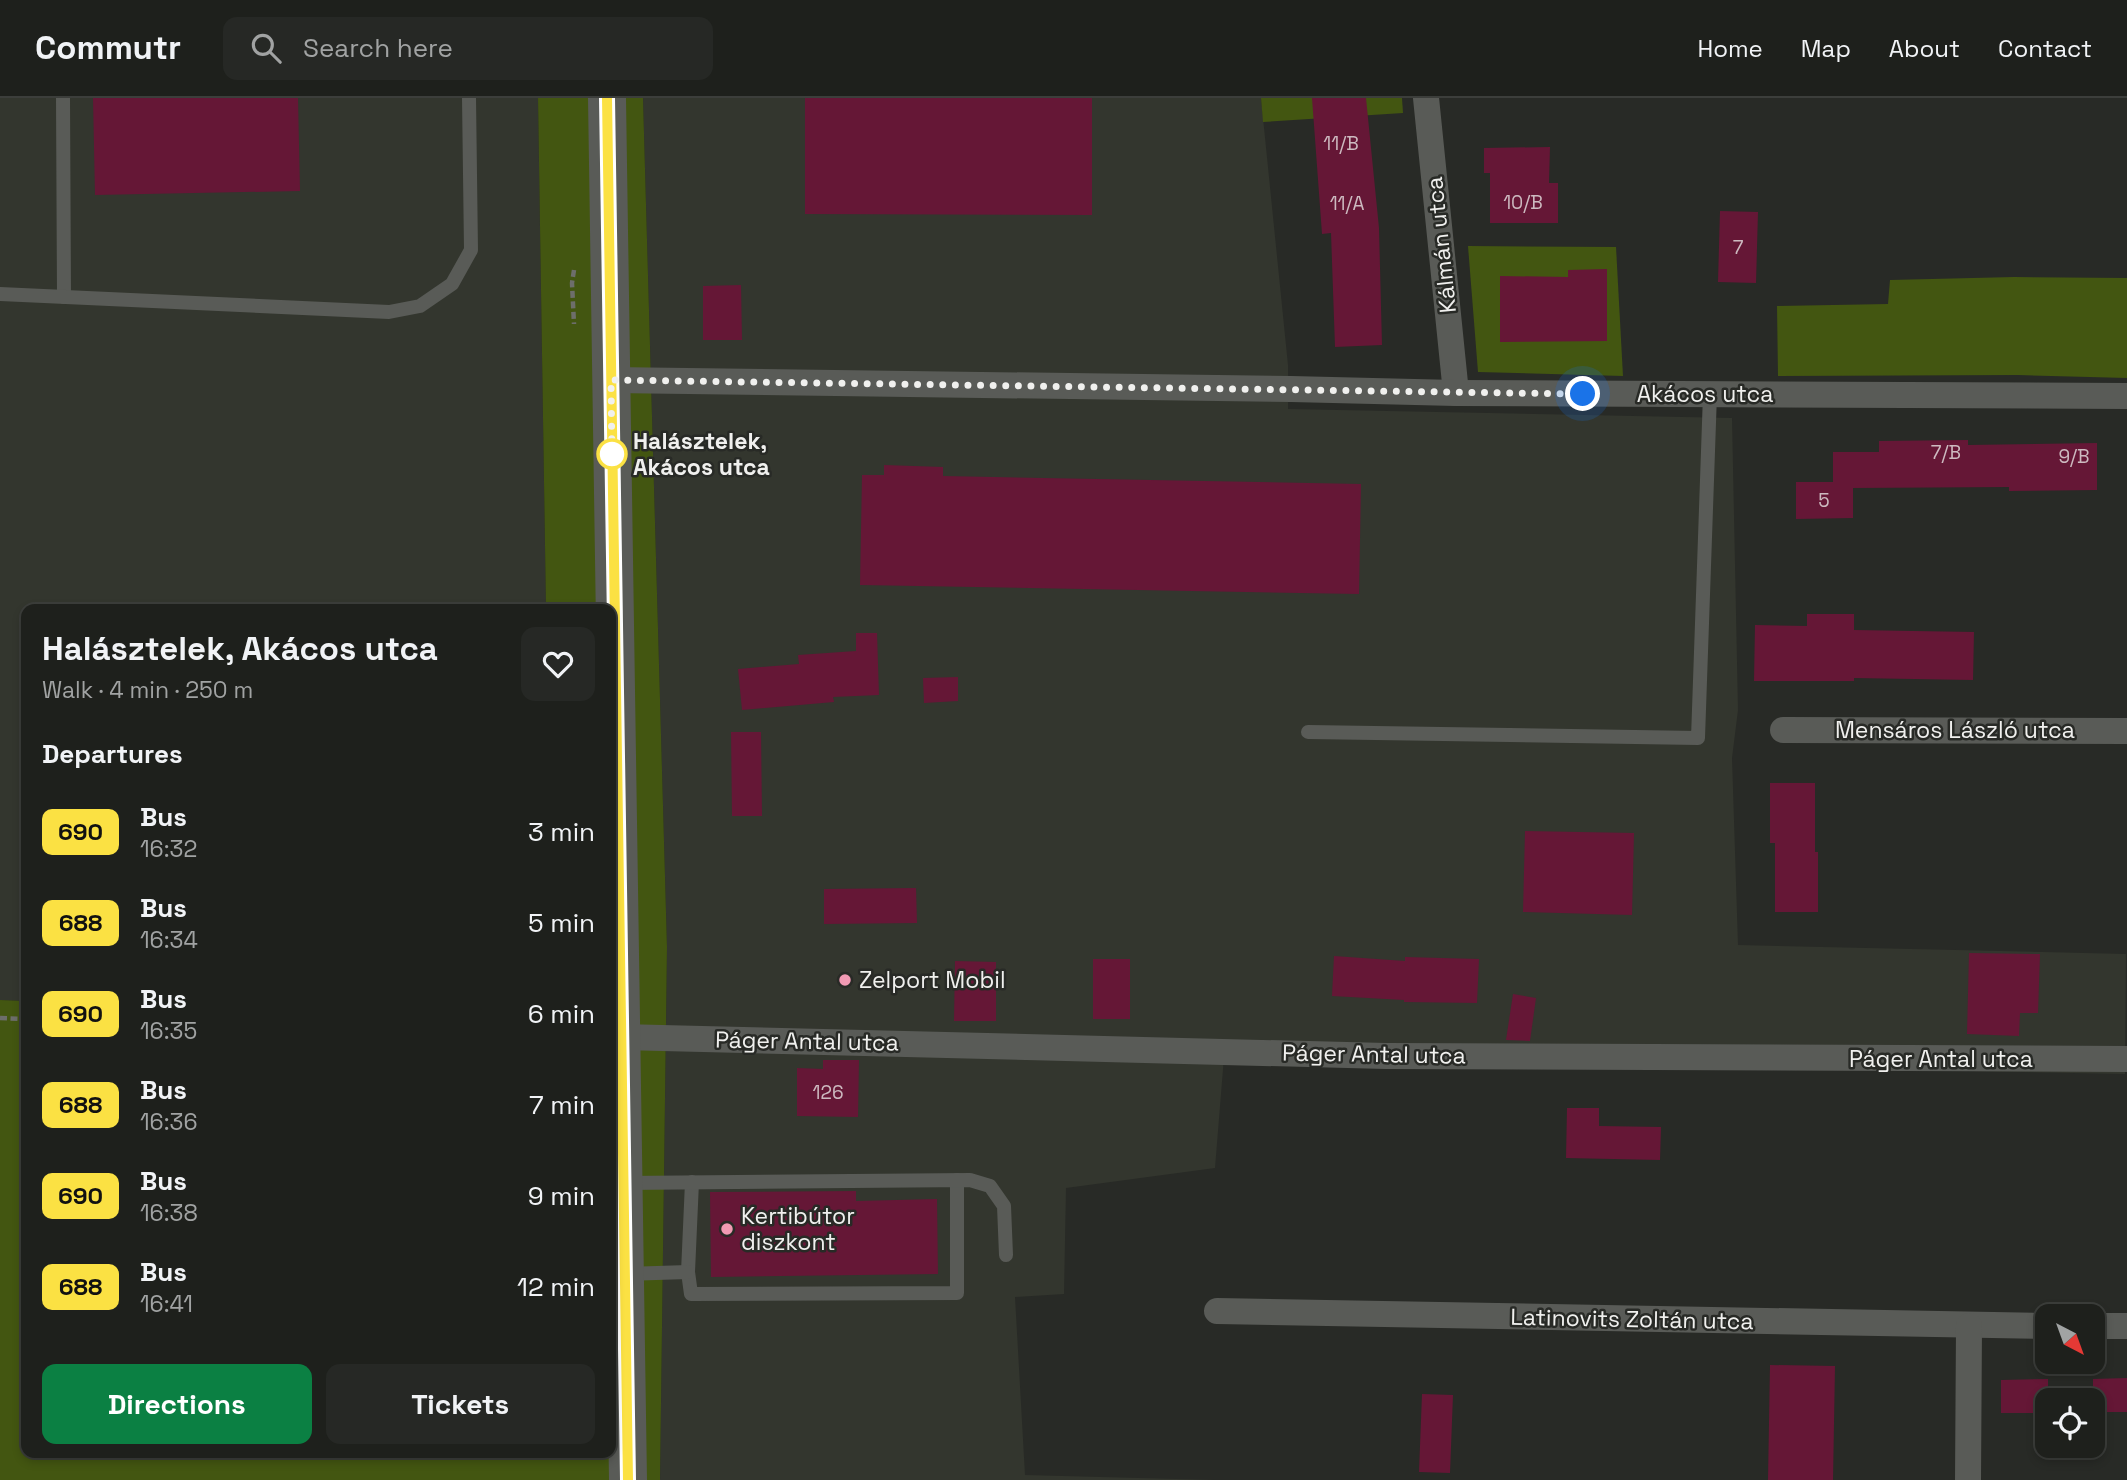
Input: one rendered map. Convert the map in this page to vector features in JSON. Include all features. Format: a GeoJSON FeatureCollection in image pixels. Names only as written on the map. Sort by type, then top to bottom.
{"type":"FeatureCollection","features":[{"type":"Feature","properties":{"kind":"main road"},"geometry":{"type":"LineString","coordinates":[[607,98],[614,604]]}},
{"type":"Feature","properties":{"kind":"main road"},"geometry":{"type":"LineString","coordinates":[[616,708],[628,1480]]}},
{"type":"Feature","properties":{"kind":"street","name":"Kálmán utca"},"geometry":{"type":"LineString","coordinates":[[1426,98],[1457,393]]}},
{"type":"Feature","properties":{"kind":"street","name":"Akácos utca"},"geometry":{"type":"LineString","coordinates":[[611,380],[1457,393],[2127,396]]}},
{"type":"Feature","properties":{"kind":"street","name":"Mensáros László utca"},"geometry":{"type":"LineString","coordinates":[[1783,730],[2127,731]]}},
{"type":"Feature","properties":{"kind":"street","name":"Páger Antal utca"},"geometry":{"type":"LineString","coordinates":[[621,1037],[1386,1056],[2127,1059]]}},
{"type":"Feature","properties":{"kind":"street","name":"Latinovits Zoltán utca"},"geometry":{"type":"LineString","coordinates":[[1217,1311],[2035,1326]]}},
{"type":"Feature","properties":{"kind":"street"},"geometry":{"type":"LineString","coordinates":[[1968,1480],[1969,1326]]}},
{"type":"Feature","properties":{"kind":"street"},"geometry":{"type":"LineString","coordinates":[[2105,1326],[2127,1326]]}},
{"type":"Feature","properties":{"kind":"lane"},"geometry":{"type":"LineString","coordinates":[[63,98],[64,297]]}},
{"type":"Feature","properties":{"kind":"lane"},"geometry":{"type":"LineString","coordinates":[[0,294],[389,312],[419,306],[452,284],[471,250],[468,98]]}},
{"type":"Feature","properties":{"kind":"lane"},"geometry":{"type":"LineString","coordinates":[[1308,732],[1698,738],[1710,394]]}},
{"type":"Feature","properties":{"kind":"lane"},"geometry":{"type":"LineString","coordinates":[[692,1182],[688,1272],[691,1294],[957,1293],[957,1180]]}},
{"type":"Feature","properties":{"kind":"lane"},"geometry":{"type":"LineString","coordinates":[[622,1183],[970,1180],[990,1186],[1004,1206],[1006,1255]]}},
{"type":"Feature","properties":{"kind":"lane"},"geometry":{"type":"LineString","coordinates":[[624,1274],[688,1272]]}},
{"type":"Feature","properties":{"kind":"path"},"geometry":{"type":"LineString","coordinates":[[0,1018],[21,1019]]}},
{"type":"Feature","properties":{"kind":"shaded area"},"geometry":{"type":"Polygon","coordinates":[[[0,98],[538,98],[546,604],[21,604],[21,1001],[0,1000],[0,98]]]}},
{"type":"Feature","properties":{"kind":"shaded area"},"geometry":{"type":"Polygon","coordinates":[[[643,98],[1261,98],[1288,365],[1288,409],[1732,418],[1738,710],[1732,758],[1738,945],[2126,954],[2125,1074],[1224,1057],[1215,1168],[1066,1188],[1064,1294],[1015,1297],[1025,1475],[1215,1480],[660,1480],[667,947],[643,98]]]}},
{"type":"Feature","properties":{"kind":"green space"},"geometry":{"type":"Polygon","coordinates":[[[538,98],[643,98],[667,947],[660,1480],[0,1480],[0,1000],[21,1001],[21,1458],[616,1458],[616,604],[546,604],[538,98]]]}},
{"type":"Feature","properties":{"kind":"green space"},"geometry":{"type":"Polygon","coordinates":[[[1261,98],[1402,98],[1403,113],[1263,122],[1261,98]]]}},
{"type":"Feature","properties":{"kind":"green space"},"geometry":{"type":"Polygon","coordinates":[[[1468,246],[1616,247],[1623,376],[1478,372],[1468,246]]]}},
{"type":"Feature","properties":{"kind":"green space"},"geometry":{"type":"Polygon","coordinates":[[[2127,278],[2127,378],[2018,375],[1778,376],[1777,306],[1888,304],[1890,280],[2127,278]]]}},
{"type":"Feature","properties":{"kind":"building"},"geometry":{"type":"Polygon","coordinates":[[[93,98],[298,98],[300,191],[95,195],[93,98]]]}},
{"type":"Feature","properties":{"kind":"building"},"geometry":{"type":"Polygon","coordinates":[[[805,98],[1092,98],[1092,215],[805,214],[805,98]]]}},
{"type":"Feature","properties":{"kind":"building"},"geometry":{"type":"Polygon","coordinates":[[[1312,98],[1366,98],[1379,228],[1382,345],[1335,347],[1331,233],[1322,234],[1312,98]]]}},
{"type":"Feature","properties":{"kind":"building"},"geometry":{"type":"Polygon","coordinates":[[[1550,147],[1549,183],[1558,183],[1558,223],[1490,223],[1490,173],[1484,173],[1484,148],[1550,147]]]}},
{"type":"Feature","properties":{"kind":"building"},"geometry":{"type":"Polygon","coordinates":[[[1720,211],[1758,212],[1756,283],[1718,282],[1720,211]]]}},
{"type":"Feature","properties":{"kind":"building"},"geometry":{"type":"Polygon","coordinates":[[[1607,269],[1607,341],[1500,342],[1500,276],[1568,277],[1568,270],[1607,269]]]}},
{"type":"Feature","properties":{"kind":"building"},"geometry":{"type":"Polygon","coordinates":[[[741,285],[742,340],[703,340],[703,286],[741,285]]]}},
{"type":"Feature","properties":{"kind":"building"},"geometry":{"type":"Polygon","coordinates":[[[1968,440],[1968,445],[2097,443],[2097,490],[2009,491],[2009,487],[1853,488],[1853,518],[1796,519],[1796,482],[1833,482],[1833,452],[1879,452],[1879,441],[1968,440]]]}},
{"type":"Feature","properties":{"kind":"building"},"geometry":{"type":"Polygon","coordinates":[[[884,465],[943,467],[943,476],[1361,484],[1359,594],[860,585],[862,475],[884,475],[884,465]]]}},
{"type":"Feature","properties":{"kind":"building"},"geometry":{"type":"Polygon","coordinates":[[[1807,614],[1854,614],[1854,630],[1974,632],[1973,680],[1854,678],[1854,681],[1754,681],[1755,625],[1807,626],[1807,614]]]}},
{"type":"Feature","properties":{"kind":"building"},"geometry":{"type":"Polygon","coordinates":[[[856,633],[877,633],[879,695],[833,697],[834,702],[742,710],[738,669],[799,664],[798,655],[856,651],[856,633]]]}},
{"type":"Feature","properties":{"kind":"building"},"geometry":{"type":"Polygon","coordinates":[[[958,677],[958,701],[924,703],[923,678],[958,677]]]}},
{"type":"Feature","properties":{"kind":"building"},"geometry":{"type":"Polygon","coordinates":[[[731,732],[761,732],[762,816],[732,816],[731,732]]]}},
{"type":"Feature","properties":{"kind":"building"},"geometry":{"type":"Polygon","coordinates":[[[1770,783],[1815,783],[1818,912],[1775,912],[1775,843],[1770,843],[1770,783]]]}},
{"type":"Feature","properties":{"kind":"building"},"geometry":{"type":"Polygon","coordinates":[[[1525,831],[1634,833],[1632,915],[1523,912],[1525,831]]]}},
{"type":"Feature","properties":{"kind":"building"},"geometry":{"type":"Polygon","coordinates":[[[916,888],[917,923],[824,924],[824,889],[916,888]]]}},
{"type":"Feature","properties":{"kind":"building"},"geometry":{"type":"Polygon","coordinates":[[[1969,953],[2040,954],[2038,1013],[2020,1013],[2019,1036],[1967,1034],[1969,953]]]}},
{"type":"Feature","properties":{"kind":"building"},"geometry":{"type":"Polygon","coordinates":[[[1334,956],[1405,961],[1405,957],[1479,959],[1477,1003],[1404,1002],[1332,996],[1334,956]]]}},
{"type":"Feature","properties":{"kind":"building"},"geometry":{"type":"Polygon","coordinates":[[[1093,959],[1130,959],[1130,1019],[1093,1019],[1093,959]]]}},
{"type":"Feature","properties":{"kind":"building"},"geometry":{"type":"Polygon","coordinates":[[[955,961],[996,962],[996,1021],[954,1021],[955,961]]]}},
{"type":"Feature","properties":{"kind":"building"},"geometry":{"type":"Polygon","coordinates":[[[1513,994],[1536,998],[1530,1041],[1506,1040],[1513,994]]]}},
{"type":"Feature","properties":{"kind":"building"},"geometry":{"type":"Polygon","coordinates":[[[823,1060],[859,1060],[858,1117],[797,1116],[797,1068],[823,1069],[823,1060]]]}},
{"type":"Feature","properties":{"kind":"building"},"geometry":{"type":"Polygon","coordinates":[[[1567,1108],[1599,1108],[1599,1126],[1661,1127],[1660,1160],[1566,1158],[1567,1108]]]}},
{"type":"Feature","properties":{"kind":"building"},"geometry":{"type":"Polygon","coordinates":[[[856,1191],[856,1201],[937,1199],[938,1274],[711,1277],[710,1192],[856,1191]]]}},
{"type":"Feature","properties":{"kind":"building"},"geometry":{"type":"Polygon","coordinates":[[[1770,1365],[1835,1366],[1833,1480],[1768,1480],[1770,1365]]]}},
{"type":"Feature","properties":{"kind":"building"},"geometry":{"type":"Polygon","coordinates":[[[2127,1378],[2127,1412],[2105,1412],[2105,1388],[2093,1388],[2093,1379],[2127,1378]]]}},
{"type":"Feature","properties":{"kind":"building"},"geometry":{"type":"Polygon","coordinates":[[[2048,1379],[2048,1388],[2035,1388],[2035,1413],[2001,1413],[2001,1380],[2048,1379]]]}},
{"type":"Feature","properties":{"kind":"building"},"geometry":{"type":"Polygon","coordinates":[[[1422,1394],[1453,1395],[1450,1473],[1419,1472],[1422,1394]]]}},
{"type":"Feature","properties":{"kind":"bus line","name":"690"},"geometry":{"type":"LineString","coordinates":[[607,98],[614,604]]}},
{"type":"Feature","properties":{"kind":"bus line","name":"690"},"geometry":{"type":"LineString","coordinates":[[616,724],[628,1480]]}},
{"type":"Feature","properties":{"kind":"place","name":"Halásztelek, Akácos utca"},"geometry":{"type":"Point","coordinates":[612,454]}},
{"type":"Feature","properties":{"kind":"place","name":"Zelport Mobil"},"geometry":{"type":"Point","coordinates":[845,980]}},
{"type":"Feature","properties":{"kind":"place","name":"Kertibútor diszkont"},"geometry":{"type":"Point","coordinates":[727,1229]}},
{"type":"Feature","properties":{"kind":"route"},"geometry":{"type":"LineString","coordinates":[[612,454],[612,459],[611,380],[1583,394]]}}]}
